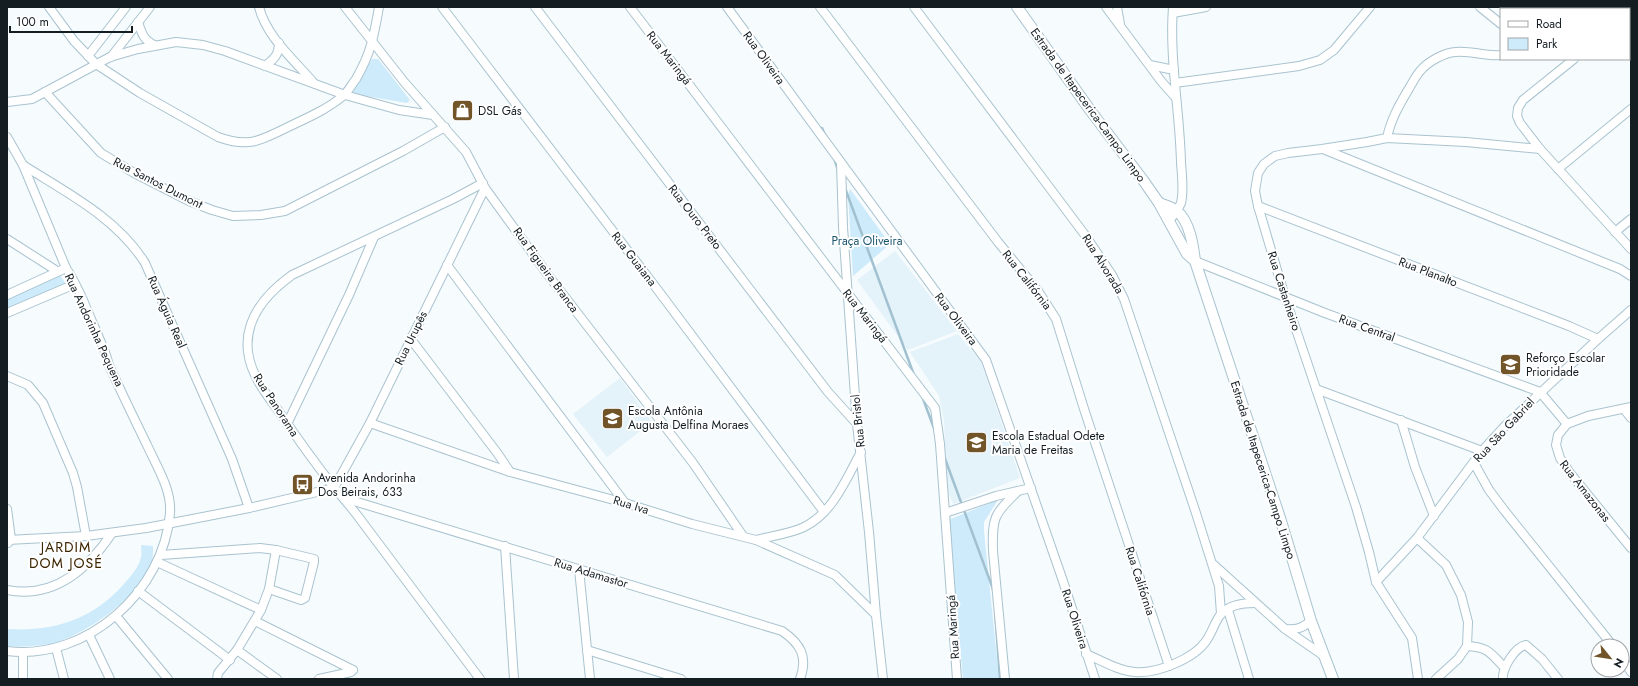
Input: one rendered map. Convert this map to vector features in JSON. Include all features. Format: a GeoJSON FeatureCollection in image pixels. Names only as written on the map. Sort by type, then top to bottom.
{"type":"FeatureCollection","features":[{"type":"Feature","properties":{"kind":"main road","name":"Estrada de Itapecerica-Campo Limpo"},"geometry":{"type":"LineString","coordinates":[[1017,7],[1090,110],[1160,203],[1188,254],[1195,261]]}},
{"type":"Feature","properties":{"kind":"main road","name":"Estrada de Itapecerica-Campo Limpo"},"geometry":{"type":"LineString","coordinates":[[1160,203],[1177,211],[1188,227],[1193,244],[1195,261],[1281,521],[1311,622],[1333,679]]}},
{"type":"Feature","properties":{"kind":"street"},"geometry":{"type":"LineString","coordinates":[[49,7],[74,41],[96,64],[140,93],[218,137],[233,142],[247,143],[275,134],[313,115],[345,95],[364,66],[373,44],[379,7]]}},
{"type":"Feature","properties":{"kind":"street"},"geometry":{"type":"LineString","coordinates":[[88,56],[126,7]]}},
{"type":"Feature","properties":{"kind":"street"},"geometry":{"type":"LineString","coordinates":[[110,57],[150,7]]}},
{"type":"Feature","properties":{"kind":"street"},"geometry":{"type":"LineString","coordinates":[[259,7],[267,26],[279,43],[314,82]]}},
{"type":"Feature","properties":{"kind":"street","name":"Rua Figueira Branca"},"geometry":{"type":"LineString","coordinates":[[345,7],[373,44],[466,152],[484,185],[553,281],[693,463],[743,536]]}},
{"type":"Feature","properties":{"kind":"street","name":"Rua Guaiana"},"geometry":{"type":"LineString","coordinates":[[442,7],[660,293],[824,512]]}},
{"type":"Feature","properties":{"kind":"street","name":"Rua Ouro Preto"},"geometry":{"type":"LineString","coordinates":[[535,7],[828,392],[857,424]]}},
{"type":"Feature","properties":{"kind":"street","name":"Rua Maringá"},"geometry":{"type":"LineString","coordinates":[[630,7],[935,408],[938,424],[957,679]]}},
{"type":"Feature","properties":{"kind":"street","name":"Rua Oliveira"},"geometry":{"type":"LineString","coordinates":[[727,7],[986,360],[1095,679]]}},
{"type":"Feature","properties":{"kind":"street","name":"Rua Califórnia"},"geometry":{"type":"LineString","coordinates":[[820,7],[998,242],[1038,291],[1056,319],[1087,419],[1169,666]]}},
{"type":"Feature","properties":{"kind":"street","name":"Rua Alvorada"},"geometry":{"type":"LineString","coordinates":[[914,7],[1085,235],[1119,287],[1155,390],[1219,586],[1225,612],[1249,679]]}},
{"type":"Feature","properties":{"kind":"street"},"geometry":{"type":"LineString","coordinates":[[1106,7],[1161,81],[1176,98]]}},
{"type":"Feature","properties":{"kind":"street"},"geometry":{"type":"LineString","coordinates":[[1117,7],[1120,24]]}},
{"type":"Feature","properties":{"kind":"street"},"geometry":{"type":"LineString","coordinates":[[1169,221],[1177,211],[1181,202],[1182,192],[1181,148],[1174,70],[1173,10],[1206,7]]}},
{"type":"Feature","properties":{"kind":"street"},"geometry":{"type":"LineString","coordinates":[[1175,83],[1299,66],[1320,60],[1334,50],[1370,7]]}},
{"type":"Feature","properties":{"kind":"street"},"geometry":{"type":"LineString","coordinates":[[1480,7],[1500,23]]}},
{"type":"Feature","properties":{"kind":"street"},"geometry":{"type":"LineString","coordinates":[[138,22],[146,41],[154,45]]}},
{"type":"Feature","properties":{"kind":"street"},"geometry":{"type":"LineString","coordinates":[[7,102],[32,99],[110,57],[154,45],[176,42],[203,45],[225,51],[314,82],[345,95],[399,110],[433,115]]}},
{"type":"Feature","properties":{"kind":"street"},"geometry":{"type":"LineString","coordinates":[[265,66],[276,57],[279,49],[279,43]]}},
{"type":"Feature","properties":{"kind":"street"},"geometry":{"type":"LineString","coordinates":[[1387,138],[1389,127],[1395,112],[1420,71],[1426,65],[1445,54],[1456,52],[1491,56],[1500,55]]}},
{"type":"Feature","properties":{"kind":"street"},"geometry":{"type":"LineString","coordinates":[[1573,60],[1523,100],[1518,108],[1517,116],[1520,123],[1540,149],[1631,249]]}},
{"type":"Feature","properties":{"kind":"street"},"geometry":{"type":"LineString","coordinates":[[1150,65],[1174,70]]}},
{"type":"Feature","properties":{"kind":"street","name":"Rua Santos Dumont"},"geometry":{"type":"LineString","coordinates":[[46,92],[91,143],[113,160],[189,201],[233,216],[261,215],[285,211],[403,151],[445,127]]}},
{"type":"Feature","properties":{"kind":"street"},"geometry":{"type":"LineString","coordinates":[[1558,168],[1631,109]]}},
{"type":"Feature","properties":{"kind":"street","name":"Rua Andorinha Pequena"},"geometry":{"type":"LineString","coordinates":[[7,137],[23,165],[66,268],[103,345],[109,364],[165,486],[169,499],[170,512],[159,558]]}},
{"type":"Feature","properties":{"kind":"street","name":"Rua Castanheiro"},"geometry":{"type":"LineString","coordinates":[[1418,679],[1412,638],[1376,582],[1356,507],[1285,296],[1258,206],[1255,190],[1256,181],[1258,173],[1264,164],[1275,156],[1387,138],[1466,142],[1540,149]]}},
{"type":"Feature","properties":{"kind":"street"},"geometry":{"type":"LineString","coordinates":[[1322,149],[1620,269],[1631,276]]}},
{"type":"Feature","properties":{"kind":"street","name":"Rua Bristol"},"geometry":{"type":"LineString","coordinates":[[841,163],[843,227],[857,424],[883,679]]}},
{"type":"Feature","properties":{"kind":"street","name":"Rua Águia Real"},"geometry":{"type":"LineString","coordinates":[[23,165],[114,225],[139,253],[145,263],[232,459],[249,508]]}},
{"type":"Feature","properties":{"kind":"street","name":"Rua Panorama"},"geometry":{"type":"LineString","coordinates":[[480,679],[344,498],[334,488],[266,394],[255,375],[251,363],[248,352],[248,337],[252,320],[266,299],[275,288],[292,275],[484,185]]}},
{"type":"Feature","properties":{"kind":"street","name":"Rua Urupês"},"geometry":{"type":"LineString","coordinates":[[334,488],[370,423],[484,185]]}},
{"type":"Feature","properties":{"kind":"street","name":"Rua Planalto"},"geometry":{"type":"LineString","coordinates":[[1258,206],[1569,326],[1598,339]]}},
{"type":"Feature","properties":{"kind":"street"},"geometry":{"type":"LineString","coordinates":[[1615,232],[1631,219]]}},
{"type":"Feature","properties":{"kind":"street"},"geometry":{"type":"LineString","coordinates":[[287,424],[349,295],[374,237]]}},
{"type":"Feature","properties":{"kind":"street"},"geometry":{"type":"LineString","coordinates":[[7,239],[57,271]]}},
{"type":"Feature","properties":{"kind":"street","name":"Rua Central"},"geometry":{"type":"LineString","coordinates":[[1195,261],[1325,313],[1540,392]]}},
{"type":"Feature","properties":{"kind":"street"},"geometry":{"type":"LineString","coordinates":[[447,265],[625,503]]}},
{"type":"Feature","properties":{"kind":"street"},"geometry":{"type":"LineString","coordinates":[[7,295],[66,268]]}},
{"type":"Feature","properties":{"kind":"street"},"geometry":{"type":"LineString","coordinates":[[7,313],[75,284]]}},
{"type":"Feature","properties":{"kind":"street","name":"Rua São Gabriel"},"geometry":{"type":"LineString","coordinates":[[1376,582],[1417,538],[1482,451],[1505,426],[1540,392],[1631,310]]}},
{"type":"Feature","properties":{"kind":"street"},"geometry":{"type":"LineString","coordinates":[[410,338],[510,472]]}},
{"type":"Feature","properties":{"kind":"street"},"geometry":{"type":"LineString","coordinates":[[7,376],[28,385],[43,403],[73,472],[86,536]]}},
{"type":"Feature","properties":{"kind":"street"},"geometry":{"type":"LineString","coordinates":[[1316,389],[1482,451]]}},
{"type":"Feature","properties":{"kind":"street"},"geometry":{"type":"LineString","coordinates":[[1540,392],[1567,424],[1588,416],[1628,408],[1631,418]]}},
{"type":"Feature","properties":{"kind":"street"},"geometry":{"type":"LineString","coordinates":[[1401,420],[1415,468],[1434,516]]}},
{"type":"Feature","properties":{"kind":"street","name":"Rua Iva"},"geometry":{"type":"LineString","coordinates":[[370,423],[510,472],[625,503],[663,516],[756,540],[835,575],[876,615]]}},
{"type":"Feature","properties":{"kind":"street","name":"Rua Amazonas"},"geometry":{"type":"LineString","coordinates":[[1567,424],[1558,435],[1556,445],[1560,458],[1631,548]]}},
{"type":"Feature","properties":{"kind":"street"},"geometry":{"type":"LineString","coordinates":[[756,540],[802,528],[818,519],[837,496],[860,452]]}},
{"type":"Feature","properties":{"kind":"street"},"geometry":{"type":"LineString","coordinates":[[1474,463],[1489,490],[1504,510],[1606,638]]}},
{"type":"Feature","properties":{"kind":"street"},"geometry":{"type":"LineString","coordinates":[[7,509],[8,541],[86,536],[168,525],[334,488]]}},
{"type":"Feature","properties":{"kind":"street"},"geometry":{"type":"LineString","coordinates":[[945,513],[1030,488]]}},
{"type":"Feature","properties":{"kind":"street"},"geometry":{"type":"LineString","coordinates":[[1005,679],[993,551],[993,530],[994,520],[999,510],[1018,491]]}},
{"type":"Feature","properties":{"kind":"street","name":"Rua Adamastor"},"geometry":{"type":"LineString","coordinates":[[344,498],[782,631],[792,637],[804,655],[803,670],[800,679]]}},
{"type":"Feature","properties":{"kind":"street"},"geometry":{"type":"LineString","coordinates":[[7,590],[40,590],[59,584],[86,566],[100,551],[112,533]]}},
{"type":"Feature","properties":{"kind":"street"},"geometry":{"type":"LineString","coordinates":[[1417,538],[1446,565],[1461,595],[1468,622],[1467,646],[1458,659],[1436,679]]}},
{"type":"Feature","properties":{"kind":"street"},"geometry":{"type":"LineString","coordinates":[[505,546],[514,679]]}},
{"type":"Feature","properties":{"kind":"street"},"geometry":{"type":"LineString","coordinates":[[159,558],[260,548],[276,550],[314,559],[307,592],[303,599],[284,595],[269,589]]}},
{"type":"Feature","properties":{"kind":"street"},"geometry":{"type":"LineString","coordinates":[[216,679],[218,673],[237,650],[261,610],[269,589],[276,550]]}},
{"type":"Feature","properties":{"kind":"street"},"geometry":{"type":"LineString","coordinates":[[7,651],[23,652],[56,648],[88,635],[116,616],[138,591],[159,558]]}},
{"type":"Feature","properties":{"kind":"street"},"geometry":{"type":"LineString","coordinates":[[159,558],[261,610]]}},
{"type":"Feature","properties":{"kind":"street","name":"Rua Alvorada"},"geometry":{"type":"LineString","coordinates":[[1212,564],[1285,629],[1324,656]]}},
{"type":"Feature","properties":{"kind":"street"},"geometry":{"type":"LineString","coordinates":[[579,569],[590,679]]}},
{"type":"Feature","properties":{"kind":"street"},"geometry":{"type":"LineString","coordinates":[[138,591],[230,660]]}},
{"type":"Feature","properties":{"kind":"street"},"geometry":{"type":"LineString","coordinates":[[1086,654],[1122,670],[1134,672],[1144,672],[1169,666],[1194,653],[1206,642],[1225,612],[1236,605],[1255,602]]}},
{"type":"Feature","properties":{"kind":"street"},"geometry":{"type":"LineString","coordinates":[[116,616],[168,679]]}},
{"type":"Feature","properties":{"kind":"street"},"geometry":{"type":"LineString","coordinates":[[255,621],[353,670],[351,672],[321,679]]}},
{"type":"Feature","properties":{"kind":"street"},"geometry":{"type":"LineString","coordinates":[[1285,629],[1296,630],[1311,622]]}},
{"type":"Feature","properties":{"kind":"street"},"geometry":{"type":"LineString","coordinates":[[88,635],[110,679]]}},
{"type":"Feature","properties":{"kind":"street"},"geometry":{"type":"LineString","coordinates":[[1503,679],[1505,668],[1518,648],[1526,645],[1542,659],[1558,679]]}},
{"type":"Feature","properties":{"kind":"street"},"geometry":{"type":"LineString","coordinates":[[1467,646],[1485,649],[1505,668]]}},
{"type":"Feature","properties":{"kind":"street"},"geometry":{"type":"LineString","coordinates":[[56,648],[64,679]]}},
{"type":"Feature","properties":{"kind":"street"},"geometry":{"type":"LineString","coordinates":[[237,650],[277,679]]}},
{"type":"Feature","properties":{"kind":"street"},"geometry":{"type":"LineString","coordinates":[[587,650],[681,679]]}},
{"type":"Feature","properties":{"kind":"street"},"geometry":{"type":"LineString","coordinates":[[23,652],[23,679]]}},
{"type":"Feature","properties":{"kind":"shaded area"},"geometry":{"type":"Polygon","coordinates":[[[895,251],[957,331],[908,350],[857,280],[895,251]]]}},
{"type":"Feature","properties":{"kind":"shaded area","name":"Escola Estadual Odete Maria de Freitas"},"geometry":{"type":"Polygon","coordinates":[[[958,334],[981,362],[1020,478],[953,504],[947,489],[944,421],[939,396],[910,352],[958,334]]]}},
{"type":"Feature","properties":{"kind":"shaded area","name":"Escola Antônia Augusta Delfina Moraes"},"geometry":{"type":"Polygon","coordinates":[[[620,378],[652,422],[607,457],[573,414],[620,378]]]}},
{"type":"Feature","properties":{"kind":"green space"},"geometry":{"type":"Polygon","coordinates":[[[372,59],[378,59],[410,100],[407,103],[354,94],[353,90],[372,59]]]}},
{"type":"Feature","properties":{"kind":"green space","name":"Praça Oliveira"},"geometry":{"type":"Polygon","coordinates":[[[850,189],[890,244],[853,276],[848,195],[850,189]]]}},
{"type":"Feature","properties":{"kind":"green space"},"geometry":{"type":"Polygon","coordinates":[[[60,275],[66,284],[7,310],[7,298],[60,275]]]}},
{"type":"Feature","properties":{"kind":"green space"},"geometry":{"type":"Polygon","coordinates":[[[998,500],[984,522],[984,531],[999,679],[963,679],[948,520],[998,500]]]}},
{"type":"Feature","properties":{"kind":"green space"},"geometry":{"type":"Polygon","coordinates":[[[141,545],[153,546],[152,561],[146,574],[137,587],[110,613],[79,633],[63,640],[50,644],[7,646],[7,629],[55,626],[85,615],[98,607],[111,597],[134,572],[140,561],[141,545]]]}},
{"type":"Feature","properties":{"kind":"waterway"},"geometry":{"type":"LineString","coordinates":[[822,128],[825,135]]}},
{"type":"Feature","properties":{"kind":"waterway"},"geometry":{"type":"LineString","coordinates":[[834,158],[838,170]]}},
{"type":"Feature","properties":{"kind":"waterway"},"geometry":{"type":"LineString","coordinates":[[845,188],[914,375]]}},
{"type":"Feature","properties":{"kind":"waterway"},"geometry":{"type":"LineString","coordinates":[[922,396],[935,431]]}},
{"type":"Feature","properties":{"kind":"waterway"},"geometry":{"type":"LineString","coordinates":[[944,456],[993,589]]}},
{"type":"Feature","properties":{"kind":"waterway"},"geometry":{"type":"LineString","coordinates":[[995,610],[1000,679]]}},
{"type":"Feature","properties":{"kind":"place","name":"DSL Gás"},"geometry":{"type":"Point","coordinates":[463,111]}},
{"type":"Feature","properties":{"kind":"place","name":"Reforço Escolar Prioridade"},"geometry":{"type":"Point","coordinates":[1511,365]}},
{"type":"Feature","properties":{"kind":"place","name":"Escola Antônia Augusta Delfina Moraes"},"geometry":{"type":"Point","coordinates":[613,418]}},
{"type":"Feature","properties":{"kind":"place","name":"Escola Estadual Odete Maria de Freitas"},"geometry":{"type":"Point","coordinates":[976,443]}},
{"type":"Feature","properties":{"kind":"place","name":"Avenida Andorinha Dos Beirais, 633"},"geometry":{"type":"Point","coordinates":[302,485]}},
{"type":"Feature","properties":{"kind":"district","name":"JARDIM DOM JOSÉ"},"geometry":{"type":"Point","coordinates":[66,556]}}]}
